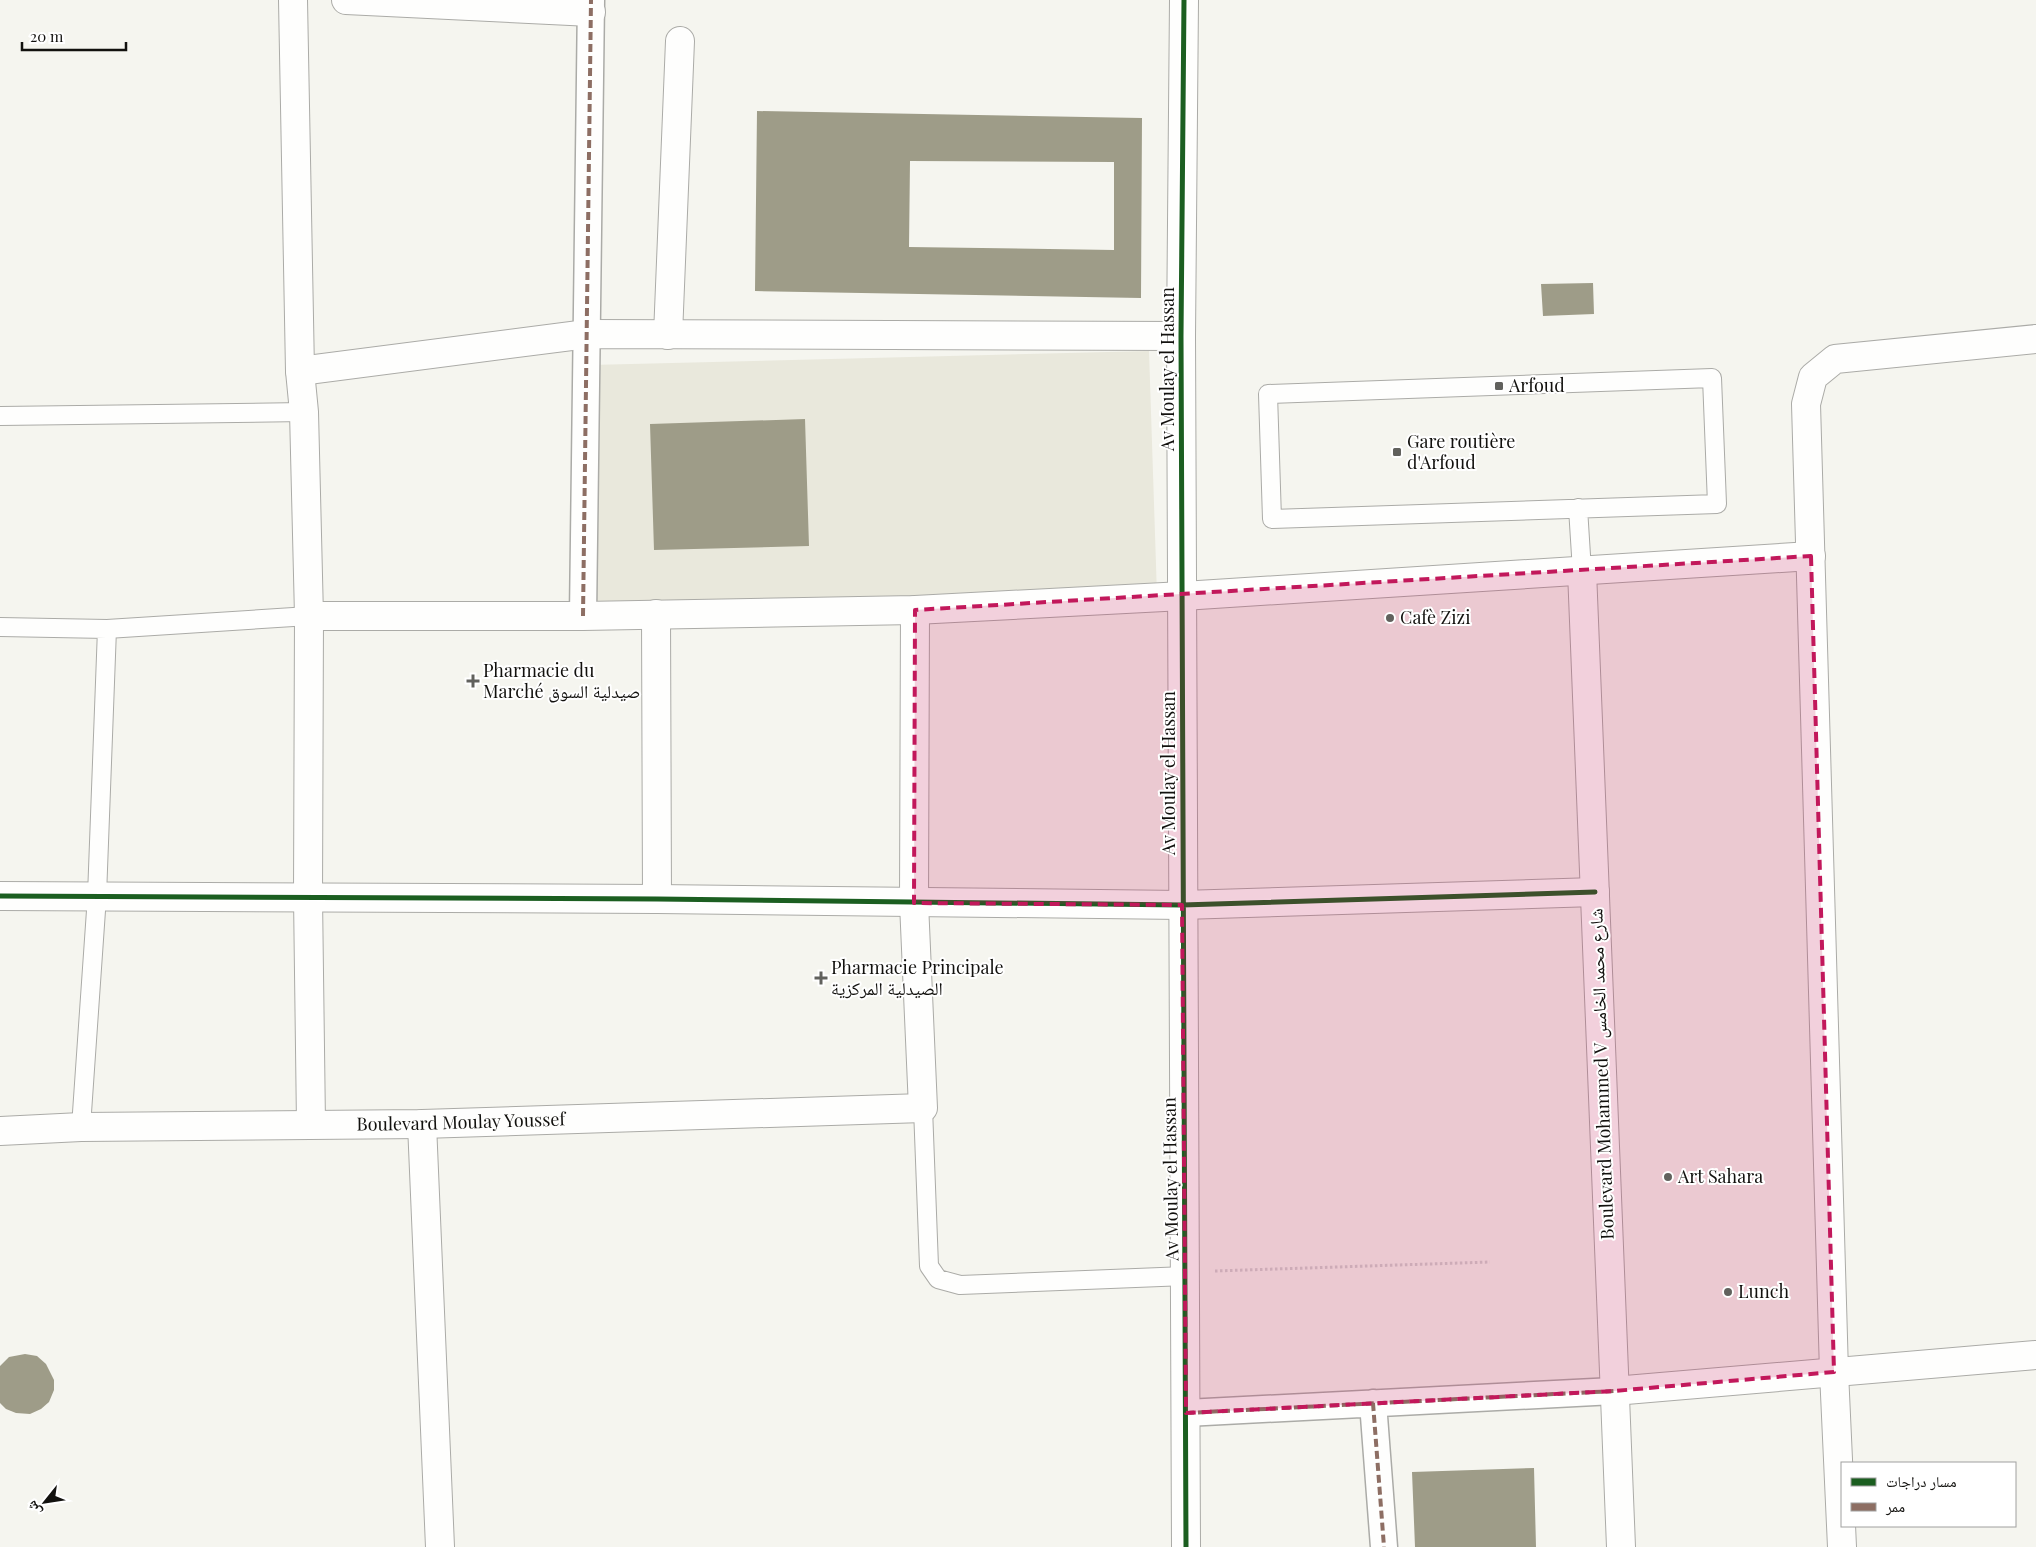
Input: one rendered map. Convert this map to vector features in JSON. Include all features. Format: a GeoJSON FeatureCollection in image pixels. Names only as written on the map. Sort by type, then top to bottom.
{"type":"FeatureCollection","features":[{"type":"Feature","properties":{"kind":"street"},"geometry":{"type":"LineString","coordinates":[[293,0],[300,371],[304,412],[309,616],[308,897],[311,1124]]}},
{"type":"Feature","properties":{"kind":"street"},"geometry":{"type":"LineString","coordinates":[[346,0],[591,6],[583,616]]}},
{"type":"Feature","properties":{"kind":"street","name":"Av Moulay el Hassan"},"geometry":{"type":"LineString","coordinates":[[1184,0],[1181,336],[1186,1547]]}},
{"type":"Feature","properties":{"kind":"street"},"geometry":{"type":"LineString","coordinates":[[668,335],[680,41]]}},
{"type":"Feature","properties":{"kind":"street"},"geometry":{"type":"LineString","coordinates":[[300,371],[587,334],[1181,336]]}},
{"type":"Feature","properties":{"kind":"street"},"geometry":{"type":"LineString","coordinates":[[1841,1525],[1834,1372],[1806,404],[1813,377],[1835,359],[2036,339]]}},
{"type":"Feature","properties":{"kind":"street"},"geometry":{"type":"LineString","coordinates":[[309,616],[583,616],[914,610],[1182,596],[1811,556]]}},
{"type":"Feature","properties":{"kind":"street","name":"Boulevard Mohammed V شارع محمد الخامس"},"geometry":{"type":"LineString","coordinates":[[1582,570],[1621,1547]]}},
{"type":"Feature","properties":{"kind":"street"},"geometry":{"type":"LineString","coordinates":[[914,610],[914,903],[923,1108]]}},
{"type":"Feature","properties":{"kind":"street"},"geometry":{"type":"LineString","coordinates":[[656,614],[657,899]]}},
{"type":"Feature","properties":{"kind":"street"},"geometry":{"type":"LineString","coordinates":[[0,896],[657,899],[1182,905],[1595,892]]}},
{"type":"Feature","properties":{"kind":"street","name":"Boulevard Moulay Youssef"},"geometry":{"type":"LineString","coordinates":[[0,1131],[311,1124],[422,1124],[923,1108]]}},
{"type":"Feature","properties":{"kind":"street"},"geometry":{"type":"LineString","coordinates":[[422,1124],[440,1547]]}},
{"type":"Feature","properties":{"kind":"street"},"geometry":{"type":"LineString","coordinates":[[1186,1413],[1614,1391],[2036,1356]]}},
{"type":"Feature","properties":{"kind":"street"},"geometry":{"type":"LineString","coordinates":[[1373,1403],[1384,1547]]}},
{"type":"Feature","properties":{"kind":"street"},"geometry":{"type":"LineString","coordinates":[[1841,1527],[1842,1547]]}},
{"type":"Feature","properties":{"kind":"lane"},"geometry":{"type":"LineString","coordinates":[[1712,378],[1717,504],[1578,508],[1272,519],[1268,394],[1712,378]]}},
{"type":"Feature","properties":{"kind":"lane"},"geometry":{"type":"LineString","coordinates":[[0,416],[304,412]]}},
{"type":"Feature","properties":{"kind":"lane"},"geometry":{"type":"LineString","coordinates":[[1578,508],[1582,570]]}},
{"type":"Feature","properties":{"kind":"lane"},"geometry":{"type":"LineString","coordinates":[[0,627],[107,629],[309,616]]}},
{"type":"Feature","properties":{"kind":"lane"},"geometry":{"type":"LineString","coordinates":[[81,1128],[97,896],[107,629]]}},
{"type":"Feature","properties":{"kind":"lane"},"geometry":{"type":"LineString","coordinates":[[923,1108],[930,1266],[938,1279],[960,1285],[1186,1274]]}},
{"type":"Feature","properties":{"kind":"path"},"geometry":{"type":"LineString","coordinates":[[1186,1274],[1490,1262]]}},
{"type":"Feature","properties":{"kind":"highlighted area"},"geometry":{"type":"Polygon","coordinates":[[[1811,556],[1834,1372],[1614,1391],[1186,1413],[1182,905],[914,903],[915,610],[1811,556]]]}},
{"type":"Feature","properties":{"kind":"shaded area"},"geometry":{"type":"Polygon","coordinates":[[[1149,351],[1157,595],[597,610],[590,365],[1149,351]]]}},
{"type":"Feature","properties":{"kind":"building"},"geometry":{"type":"Polygon","coordinates":[[[757,111],[1142,118],[1141,298],[755,291],[757,111]],[[910,161],[909,247],[1114,250],[1114,162],[910,161]]]}},
{"type":"Feature","properties":{"kind":"building"},"geometry":{"type":"Polygon","coordinates":[[[1593,283],[1594,314],[1543,316],[1541,284],[1593,283]]]}},
{"type":"Feature","properties":{"kind":"building"},"geometry":{"type":"Polygon","coordinates":[[[805,419],[809,546],[654,550],[650,424],[805,419]]]}},
{"type":"Feature","properties":{"kind":"building"},"geometry":{"type":"Polygon","coordinates":[[[25,1354],[37,1356],[46,1364],[54,1380],[54,1390],[49,1402],[41,1409],[30,1414],[16,1413],[6,1409],[0,1403],[0,1366],[9,1357],[25,1354]]]}},
{"type":"Feature","properties":{"kind":"building"},"geometry":{"type":"Polygon","coordinates":[[[1534,1468],[1536,1547],[1415,1547],[1412,1472],[1534,1468]]]}},
{"type":"Feature","properties":{"kind":"marked path"},"geometry":{"type":"LineString","coordinates":[[583,616],[591,0]]}},
{"type":"Feature","properties":{"kind":"marked path"},"geometry":{"type":"LineString","coordinates":[[1186,1413],[1614,1391]]}},
{"type":"Feature","properties":{"kind":"marked path"},"geometry":{"type":"LineString","coordinates":[[1373,1403],[1384,1547]]}},
{"type":"Feature","properties":{"kind":"cycle path"},"geometry":{"type":"LineString","coordinates":[[1184,0],[1181,336],[1186,1547]]}},
{"type":"Feature","properties":{"kind":"cycle path"},"geometry":{"type":"LineString","coordinates":[[0,896],[657,899],[1182,905],[1595,892]]}},
{"type":"Feature","properties":{"kind":"place","name":"Arfoud"},"geometry":{"type":"Point","coordinates":[1499,386]}},
{"type":"Feature","properties":{"kind":"place","name":"Gare routière d'Arfoud"},"geometry":{"type":"Point","coordinates":[1397,452]}},
{"type":"Feature","properties":{"kind":"place","name":"Cafè Zizi"},"geometry":{"type":"Point","coordinates":[1390,618]}},
{"type":"Feature","properties":{"kind":"place","name":"Pharmacie du Marché صيدلية السوق"},"geometry":{"type":"Point","coordinates":[473,681]}},
{"type":"Feature","properties":{"kind":"place","name":"Pharmacie Principale الصيدلية المركزية"},"geometry":{"type":"Point","coordinates":[821,978]}},
{"type":"Feature","properties":{"kind":"place","name":"Art Sahara"},"geometry":{"type":"Point","coordinates":[1668,1177]}},
{"type":"Feature","properties":{"kind":"place","name":"Lunch"},"geometry":{"type":"Point","coordinates":[1728,1292]}}]}
